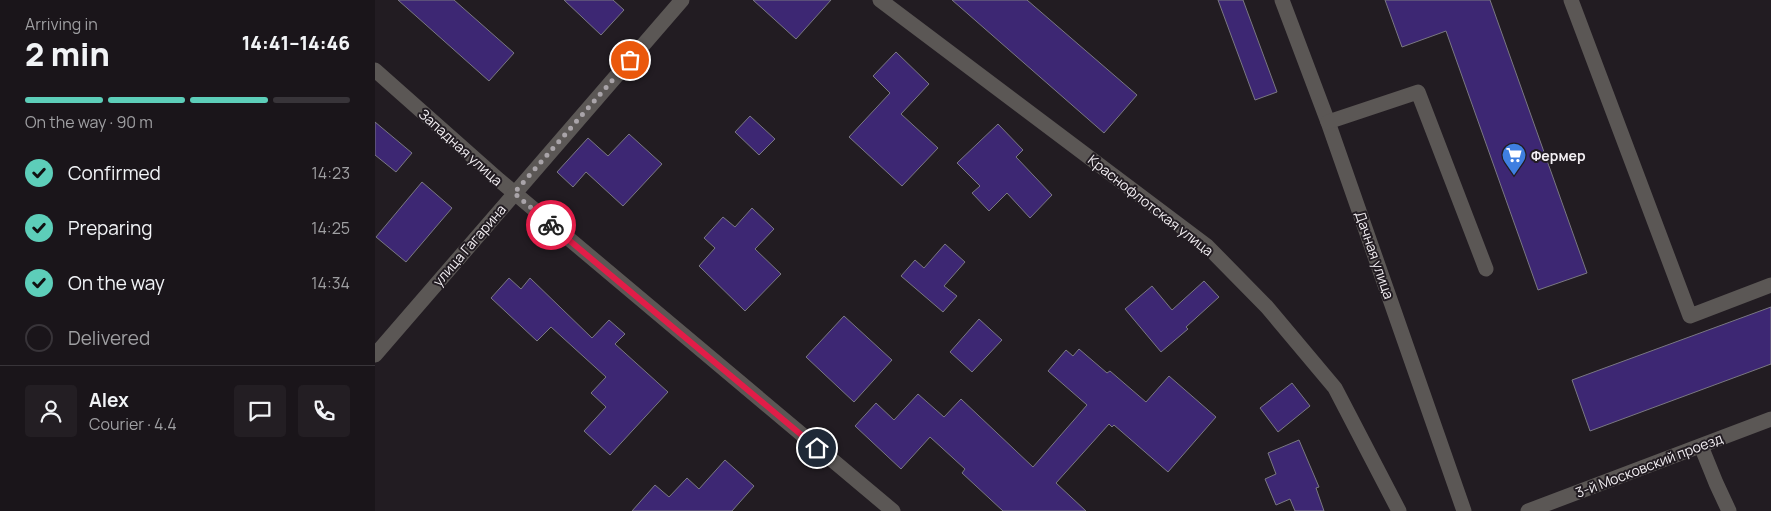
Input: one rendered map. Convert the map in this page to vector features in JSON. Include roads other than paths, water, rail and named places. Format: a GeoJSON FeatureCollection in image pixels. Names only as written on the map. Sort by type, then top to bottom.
{"type":"FeatureCollection","features":[{"type":"Feature","properties":{"kind":"street","name":"улица Гагарина"},"geometry":{"type":"LineString","coordinates":[[375,355],[682,0]]}},
{"type":"Feature","properties":{"kind":"street","name":"Краснофлотская улица"},"geometry":{"type":"LineString","coordinates":[[880,0],[1207,246],[1267,307],[1335,388],[1399,511]]}},
{"type":"Feature","properties":{"kind":"street","name":"Дачная улица"},"geometry":{"type":"LineString","coordinates":[[1282,0],[1328,122],[1464,511]]}},
{"type":"Feature","properties":{"kind":"street"},"geometry":{"type":"LineString","coordinates":[[1571,0],[1690,316],[1771,285]]}},
{"type":"Feature","properties":{"kind":"street","name":"Западная улица"},"geometry":{"type":"LineString","coordinates":[[375,70],[514,193],[893,511]]}},
{"type":"Feature","properties":{"kind":"street"},"geometry":{"type":"LineString","coordinates":[[1328,122],[1417,92],[1486,269]]}},
{"type":"Feature","properties":{"kind":"street","name":"3-й Московский проезд"},"geometry":{"type":"LineString","coordinates":[[1528,511],[1771,419]]}},
{"type":"Feature","properties":{"kind":"street"},"geometry":{"type":"LineString","coordinates":[[1701,446],[1729,511]]}},
{"type":"Feature","properties":{"kind":"place","name":"Фермер"},"geometry":{"type":"Point","coordinates":[1514,176]}}]}
